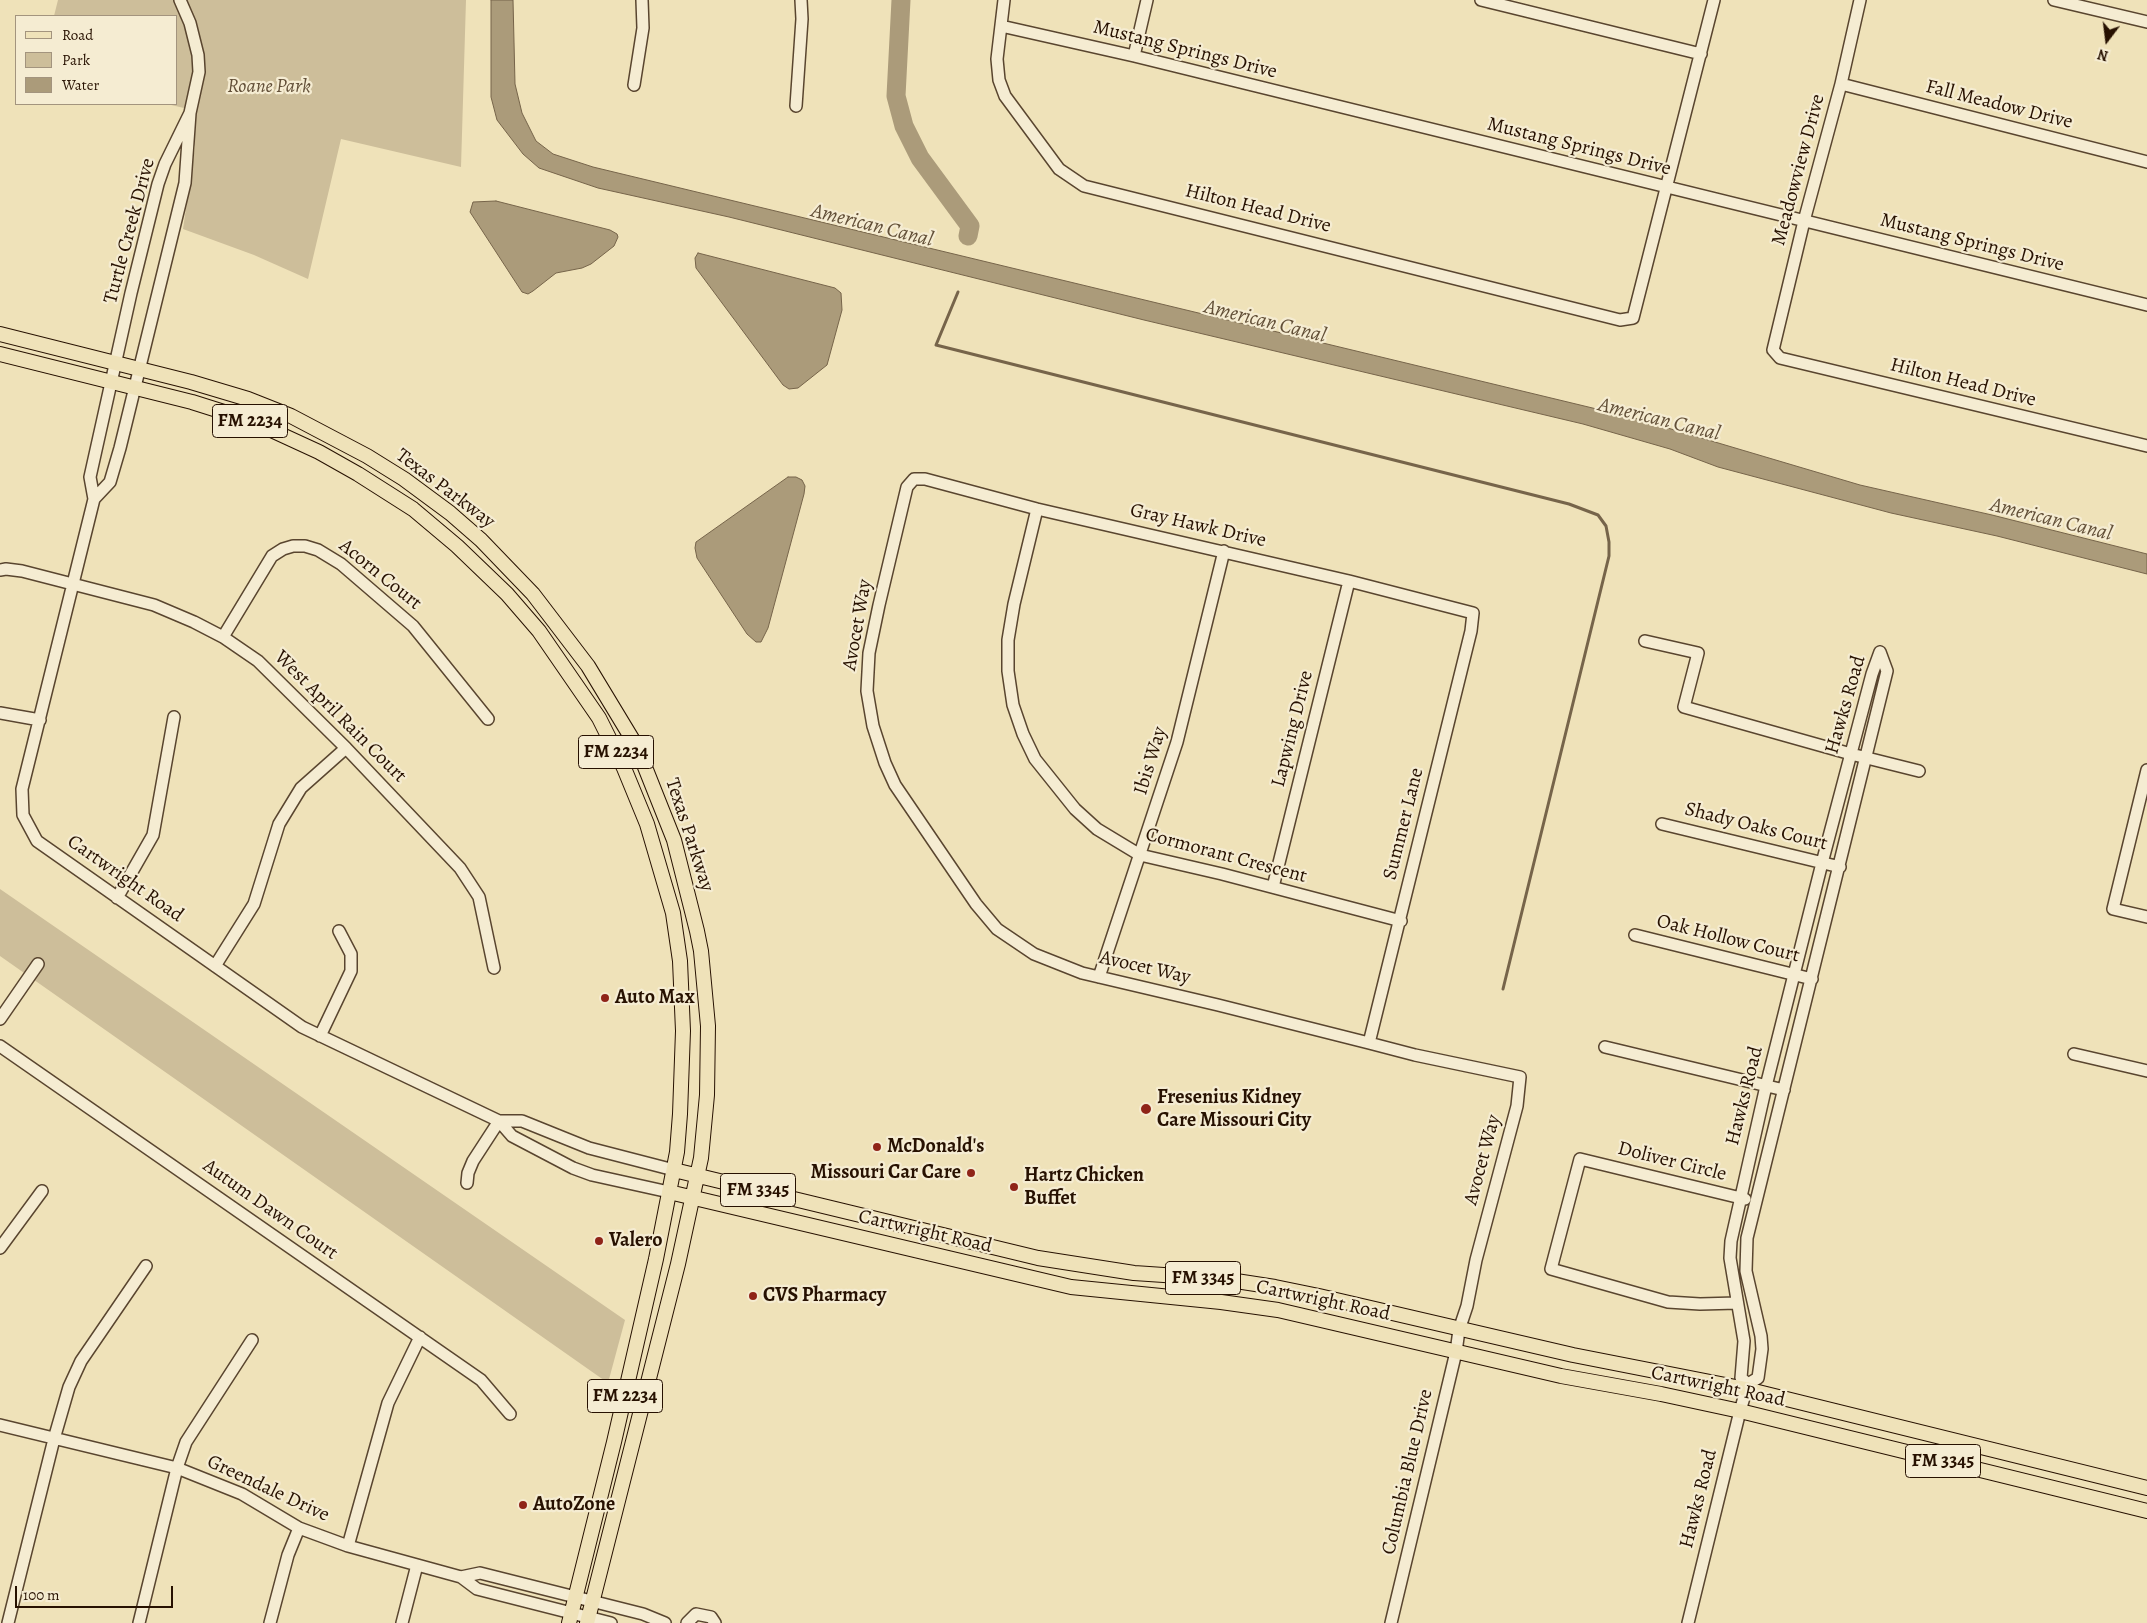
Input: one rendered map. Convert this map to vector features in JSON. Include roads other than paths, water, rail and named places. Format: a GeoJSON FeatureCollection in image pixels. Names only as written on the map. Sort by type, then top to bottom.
{"type":"FeatureCollection","features":[{"type":"Feature","properties":{"kind":"main road","name":"Texas Parkway"},"geometry":{"type":"LineString","coordinates":[[0,334],[239,396],[291,416],[367,456],[404,479],[450,513],[509,568],[551,616],[588,666],[637,747],[658,797],[676,849],[697,931],[701,951],[708,1036],[707,1095],[701,1158],[693,1198],[660,1338],[587,1620]]}},
{"type":"Feature","properties":{"kind":"main road","name":"Texas Parkway"},"geometry":{"type":"LineString","coordinates":[[0,354],[135,387],[230,414],[269,429],[334,461],[413,509],[457,546],[507,594],[539,631],[599,718],[624,768],[647,824],[673,913],[680,961],[683,1031],[680,1114],[674,1170],[634,1359],[570,1618]]}},
{"type":"Feature","properties":{"kind":"main road","name":"Cartwright Road"},"geometry":{"type":"LineString","coordinates":[[674,1170],[1038,1258],[1126,1272],[1223,1280],[1275,1287],[1573,1355],[1747,1386],[2147,1488]]}},
{"type":"Feature","properties":{"kind":"main road","name":"Cartwright Road"},"geometry":{"type":"LineString","coordinates":[[669,1192],[1035,1279],[1110,1292],[1222,1302],[1278,1310],[1561,1376],[1740,1411],[2147,1511]]}},
{"type":"Feature","properties":{"kind":"main road"},"geometry":{"type":"LineString","coordinates":[[905,1248],[909,1226]]}},
{"type":"Feature","properties":{"kind":"main road"},"geometry":{"type":"LineString","coordinates":[[1035,1279],[1038,1258]]}},
{"type":"Feature","properties":{"kind":"main road"},"geometry":{"type":"LineString","coordinates":[[1222,1302],[1223,1280]]}},
{"type":"Feature","properties":{"kind":"main road"},"geometry":{"type":"LineString","coordinates":[[2056,1488],[2060,1465]]}},
{"type":"Feature","properties":{"kind":"street","name":"Turtle Creek Drive"},"geometry":{"type":"LineString","coordinates":[[135,387],[185,183],[190,113],[199,72],[198,55],[190,23],[180,0]]}},
{"type":"Feature","properties":{"kind":"street"},"geometry":{"type":"LineString","coordinates":[[634,85],[643,28],[642,0]]}},
{"type":"Feature","properties":{"kind":"street"},"geometry":{"type":"LineString","coordinates":[[796,106],[802,19],[801,0]]}},
{"type":"Feature","properties":{"kind":"street","name":"Hilton Head Drive"},"geometry":{"type":"LineString","coordinates":[[1004,0],[997,59],[999,80],[1006,96],[1059,169],[1084,186],[1620,320],[1633,318],[1667,188]]}},
{"type":"Feature","properties":{"kind":"street"},"geometry":{"type":"LineString","coordinates":[[1134,56],[1148,0]]}},
{"type":"Feature","properties":{"kind":"street"},"geometry":{"type":"LineString","coordinates":[[1481,0],[1701,54]]}},
{"type":"Feature","properties":{"kind":"street"},"geometry":{"type":"LineString","coordinates":[[1667,188],[1714,0]]}},
{"type":"Feature","properties":{"kind":"street","name":"Meadowview Drive"},"geometry":{"type":"LineString","coordinates":[[1773,350],[1804,221],[1841,84],[1860,0]]}},
{"type":"Feature","properties":{"kind":"street"},"geometry":{"type":"LineString","coordinates":[[2054,0],[2147,22]]}},
{"type":"Feature","properties":{"kind":"street","name":"Mustang Springs Drive"},"geometry":{"type":"LineString","coordinates":[[1001,26],[1134,56],[2147,305]]}},
{"type":"Feature","properties":{"kind":"street","name":"Fall Meadow Drive"},"geometry":{"type":"LineString","coordinates":[[1841,84],[2147,162]]}},
{"type":"Feature","properties":{"kind":"street","name":"Turtle Creek Drive"},"geometry":{"type":"LineString","coordinates":[[112,382],[131,292],[158,184],[165,164],[190,113]]}},
{"type":"Feature","properties":{"kind":"street","name":"Hilton Head Drive"},"geometry":{"type":"LineString","coordinates":[[1773,350],[1780,358],[2147,446]]}},
{"type":"Feature","properties":{"kind":"street","name":"Cartwright Road"},"geometry":{"type":"LineString","coordinates":[[112,382],[90,477],[94,499],[22,789],[23,814],[37,841],[302,1027],[499,1121],[512,1136],[573,1168],[592,1175],[669,1192]]}},
{"type":"Feature","properties":{"kind":"street","name":"Cartwright Road"},"geometry":{"type":"LineString","coordinates":[[94,499],[110,482],[135,387]]}},
{"type":"Feature","properties":{"kind":"street","name":"Gray Hawk Drive"},"geometry":{"type":"LineString","coordinates":[[914,479],[925,479],[1037,508],[1350,581],[1474,613]]}},
{"type":"Feature","properties":{"kind":"street","name":"Avocet Way"},"geometry":{"type":"LineString","coordinates":[[914,479],[908,487],[878,605],[869,653],[867,691],[873,726],[885,763],[895,785],[976,904],[997,929],[1034,954],[1082,973],[1415,1055],[1520,1077],[1517,1106],[1476,1260],[1467,1306],[1459,1330]]}},
{"type":"Feature","properties":{"kind":"street","name":"Cormorant Crescent"},"geometry":{"type":"LineString","coordinates":[[1037,508],[1014,604],[1008,640],[1008,671],[1013,705],[1023,734],[1035,759],[1075,809],[1097,829],[1140,855],[1401,920]]}},
{"type":"Feature","properties":{"kind":"street","name":"Acorn Court"},"geometry":{"type":"LineString","coordinates":[[223,637],[272,556],[283,549],[293,546],[305,546],[318,550],[341,564],[413,626],[488,719]]}},
{"type":"Feature","properties":{"kind":"street","name":"Ibis Way"},"geometry":{"type":"LineString","coordinates":[[1099,977],[1177,742],[1224,552]]}},
{"type":"Feature","properties":{"kind":"street","name":"West April Rain Court"},"geometry":{"type":"LineString","coordinates":[[0,570],[22,571],[154,606],[194,622],[223,637],[268,670],[346,748],[460,868],[479,897],[494,968]]}},
{"type":"Feature","properties":{"kind":"street","name":"Lapwing Drive"},"geometry":{"type":"LineString","coordinates":[[1273,887],[1350,581]]}},
{"type":"Feature","properties":{"kind":"street","name":"Summer Lane"},"geometry":{"type":"LineString","coordinates":[[1369,1044],[1401,920],[1474,613]]}},
{"type":"Feature","properties":{"kind":"street"},"geometry":{"type":"LineString","coordinates":[[1645,641],[1698,653],[1684,708],[1919,771]]}},
{"type":"Feature","properties":{"kind":"street","name":"Hawks Road"},"geometry":{"type":"LineString","coordinates":[[1688,1623],[1747,1386],[1758,1378],[1762,1349],[1746,1271],[1747,1238],[1840,868],[1887,671],[1880,652],[1850,754],[1822,863],[1766,1086],[1731,1241],[1730,1258],[1744,1341],[1741,1378],[1747,1386]]}},
{"type":"Feature","properties":{"kind":"street"},"geometry":{"type":"LineString","coordinates":[[0,713],[40,720]]}},
{"type":"Feature","properties":{"kind":"street"},"geometry":{"type":"LineString","coordinates":[[116,898],[153,835],[174,717]]}},
{"type":"Feature","properties":{"kind":"street"},"geometry":{"type":"LineString","coordinates":[[214,966],[254,904],[279,824],[301,788],[346,748]]}},
{"type":"Feature","properties":{"kind":"street"},"geometry":{"type":"LineString","coordinates":[[2147,770],[2112,909],[2147,917]]}},
{"type":"Feature","properties":{"kind":"street","name":"Shady Oaks Court"},"geometry":{"type":"LineString","coordinates":[[1662,824],[1840,868]]}},
{"type":"Feature","properties":{"kind":"street"},"geometry":{"type":"LineString","coordinates":[[320,1036],[351,971],[351,954],[338,931]]}},
{"type":"Feature","properties":{"kind":"street","name":"Oak Hollow Court"},"geometry":{"type":"LineString","coordinates":[[1635,936],[1812,979]]}},
{"type":"Feature","properties":{"kind":"street"},"geometry":{"type":"LineString","coordinates":[[0,1019],[38,964]]}},
{"type":"Feature","properties":{"kind":"street","name":"Autum Dawn Court"},"geometry":{"type":"LineString","coordinates":[[0,1046],[481,1380],[510,1414]]}},
{"type":"Feature","properties":{"kind":"street"},"geometry":{"type":"LineString","coordinates":[[1605,1047],[1784,1090]]}},
{"type":"Feature","properties":{"kind":"street"},"geometry":{"type":"LineString","coordinates":[[2074,1054],[2147,1070]]}},
{"type":"Feature","properties":{"kind":"street"},"geometry":{"type":"LineString","coordinates":[[467,1183],[468,1173],[473,1161],[499,1121]]}},
{"type":"Feature","properties":{"kind":"street","name":"Cartwright Road"},"geometry":{"type":"LineString","coordinates":[[499,1121],[522,1121],[590,1148],[674,1170]]}},
{"type":"Feature","properties":{"kind":"street","name":"Doliver Circle"},"geometry":{"type":"LineString","coordinates":[[1737,1303],[1700,1304],[1668,1302],[1551,1269],[1580,1159],[1756,1203]]}},
{"type":"Feature","properties":{"kind":"street"},"geometry":{"type":"LineString","coordinates":[[0,1248],[42,1191]]}},
{"type":"Feature","properties":{"kind":"street"},"geometry":{"type":"LineString","coordinates":[[8,1623],[54,1439],[69,1387],[81,1361],[146,1266]]}},
{"type":"Feature","properties":{"kind":"street","name":"Columbia Blue Drive"},"geometry":{"type":"LineString","coordinates":[[1391,1623],[1456,1352],[1459,1330]]}},
{"type":"Feature","properties":{"kind":"street"},"geometry":{"type":"LineString","coordinates":[[348,1546],[388,1403],[420,1337]]}},
{"type":"Feature","properties":{"kind":"street"},"geometry":{"type":"LineString","coordinates":[[139,1623],[177,1468],[186,1442],[252,1340]]}},
{"type":"Feature","properties":{"kind":"street","name":"Greendale Drive"},"geometry":{"type":"LineString","coordinates":[[0,1425],[177,1468],[242,1494],[299,1528],[348,1546],[461,1577],[477,1590],[570,1618],[611,1623]]}},
{"type":"Feature","properties":{"kind":"street"},"geometry":{"type":"LineString","coordinates":[[270,1623],[288,1555],[299,1528]]}},
{"type":"Feature","properties":{"kind":"street"},"geometry":{"type":"LineString","coordinates":[[402,1623],[417,1566]]}},
{"type":"Feature","properties":{"kind":"street","name":"Greendale Drive"},"geometry":{"type":"LineString","coordinates":[[461,1577],[480,1573],[643,1614],[665,1623]]}},
{"type":"Feature","properties":{"kind":"street"},"geometry":{"type":"LineString","coordinates":[[687,1623],[696,1614],[711,1617],[715,1623]]}},
{"type":"Feature","properties":{"kind":"water","name":"American Canal"},"geometry":{"type":"Polygon","coordinates":[[[491,0],[513,0],[515,84],[522,113],[536,141],[553,154],[593,167],[1634,418],[1860,485],[1992,515],[2147,554],[2147,574],[1997,536],[1891,513],[1718,467],[1670,449],[1583,424],[1144,320],[729,217],[598,188],[539,168],[523,154],[497,120],[491,97],[491,0]]]}},
{"type":"Feature","properties":{"kind":"water"},"geometry":{"type":"Polygon","coordinates":[[[496,201],[610,230],[617,234],[618,237],[614,246],[591,264],[582,268],[556,273],[528,294],[522,292],[470,212],[473,202],[496,201]]]}},
{"type":"Feature","properties":{"kind":"water"},"geometry":{"type":"Polygon","coordinates":[[[698,253],[835,288],[841,293],[842,310],[827,365],[798,388],[789,389],[783,385],[696,268],[695,258],[698,253]]]}},
{"type":"Feature","properties":{"kind":"water"},"geometry":{"type":"Polygon","coordinates":[[[788,477],[796,477],[802,480],[805,486],[804,494],[768,628],[761,642],[756,642],[747,634],[697,558],[696,542],[788,477]]]}},
{"type":"Feature","properties":{"kind":"waterway"},"geometry":{"type":"LineString","coordinates":[[901,0],[896,96],[904,126],[920,158],[970,226],[968,236]]}},
{"type":"Feature","properties":{"kind":"waterway"},"geometry":{"type":"LineString","coordinates":[[958,292],[936,345],[1569,504],[1598,515],[1606,526],[1609,556],[1503,989]]}},
{"type":"Feature","properties":{"kind":"place","name":"Auto Max"},"geometry":{"type":"Point","coordinates":[605,998]}},
{"type":"Feature","properties":{"kind":"place","name":"Fresenius Kidney Care Missouri City"},"geometry":{"type":"Point","coordinates":[1146,1109]}},
{"type":"Feature","properties":{"kind":"place","name":"McDonald's"},"geometry":{"type":"Point","coordinates":[877,1147]}},
{"type":"Feature","properties":{"kind":"place","name":"Missouri Car Care"},"geometry":{"type":"Point","coordinates":[971,1173]}},
{"type":"Feature","properties":{"kind":"place","name":"Hartz Chicken Buffet"},"geometry":{"type":"Point","coordinates":[1014,1187]}},
{"type":"Feature","properties":{"kind":"place","name":"Valero"},"geometry":{"type":"Point","coordinates":[599,1241]}},
{"type":"Feature","properties":{"kind":"place","name":"CVS Pharmacy"},"geometry":{"type":"Point","coordinates":[753,1296]}},
{"type":"Feature","properties":{"kind":"place","name":"AutoZone"},"geometry":{"type":"Point","coordinates":[523,1505]}},
{"type":"Feature","properties":{"kind":"park label","name":"Roane Park"},"geometry":{"type":"Point","coordinates":[269,87]}}]}
